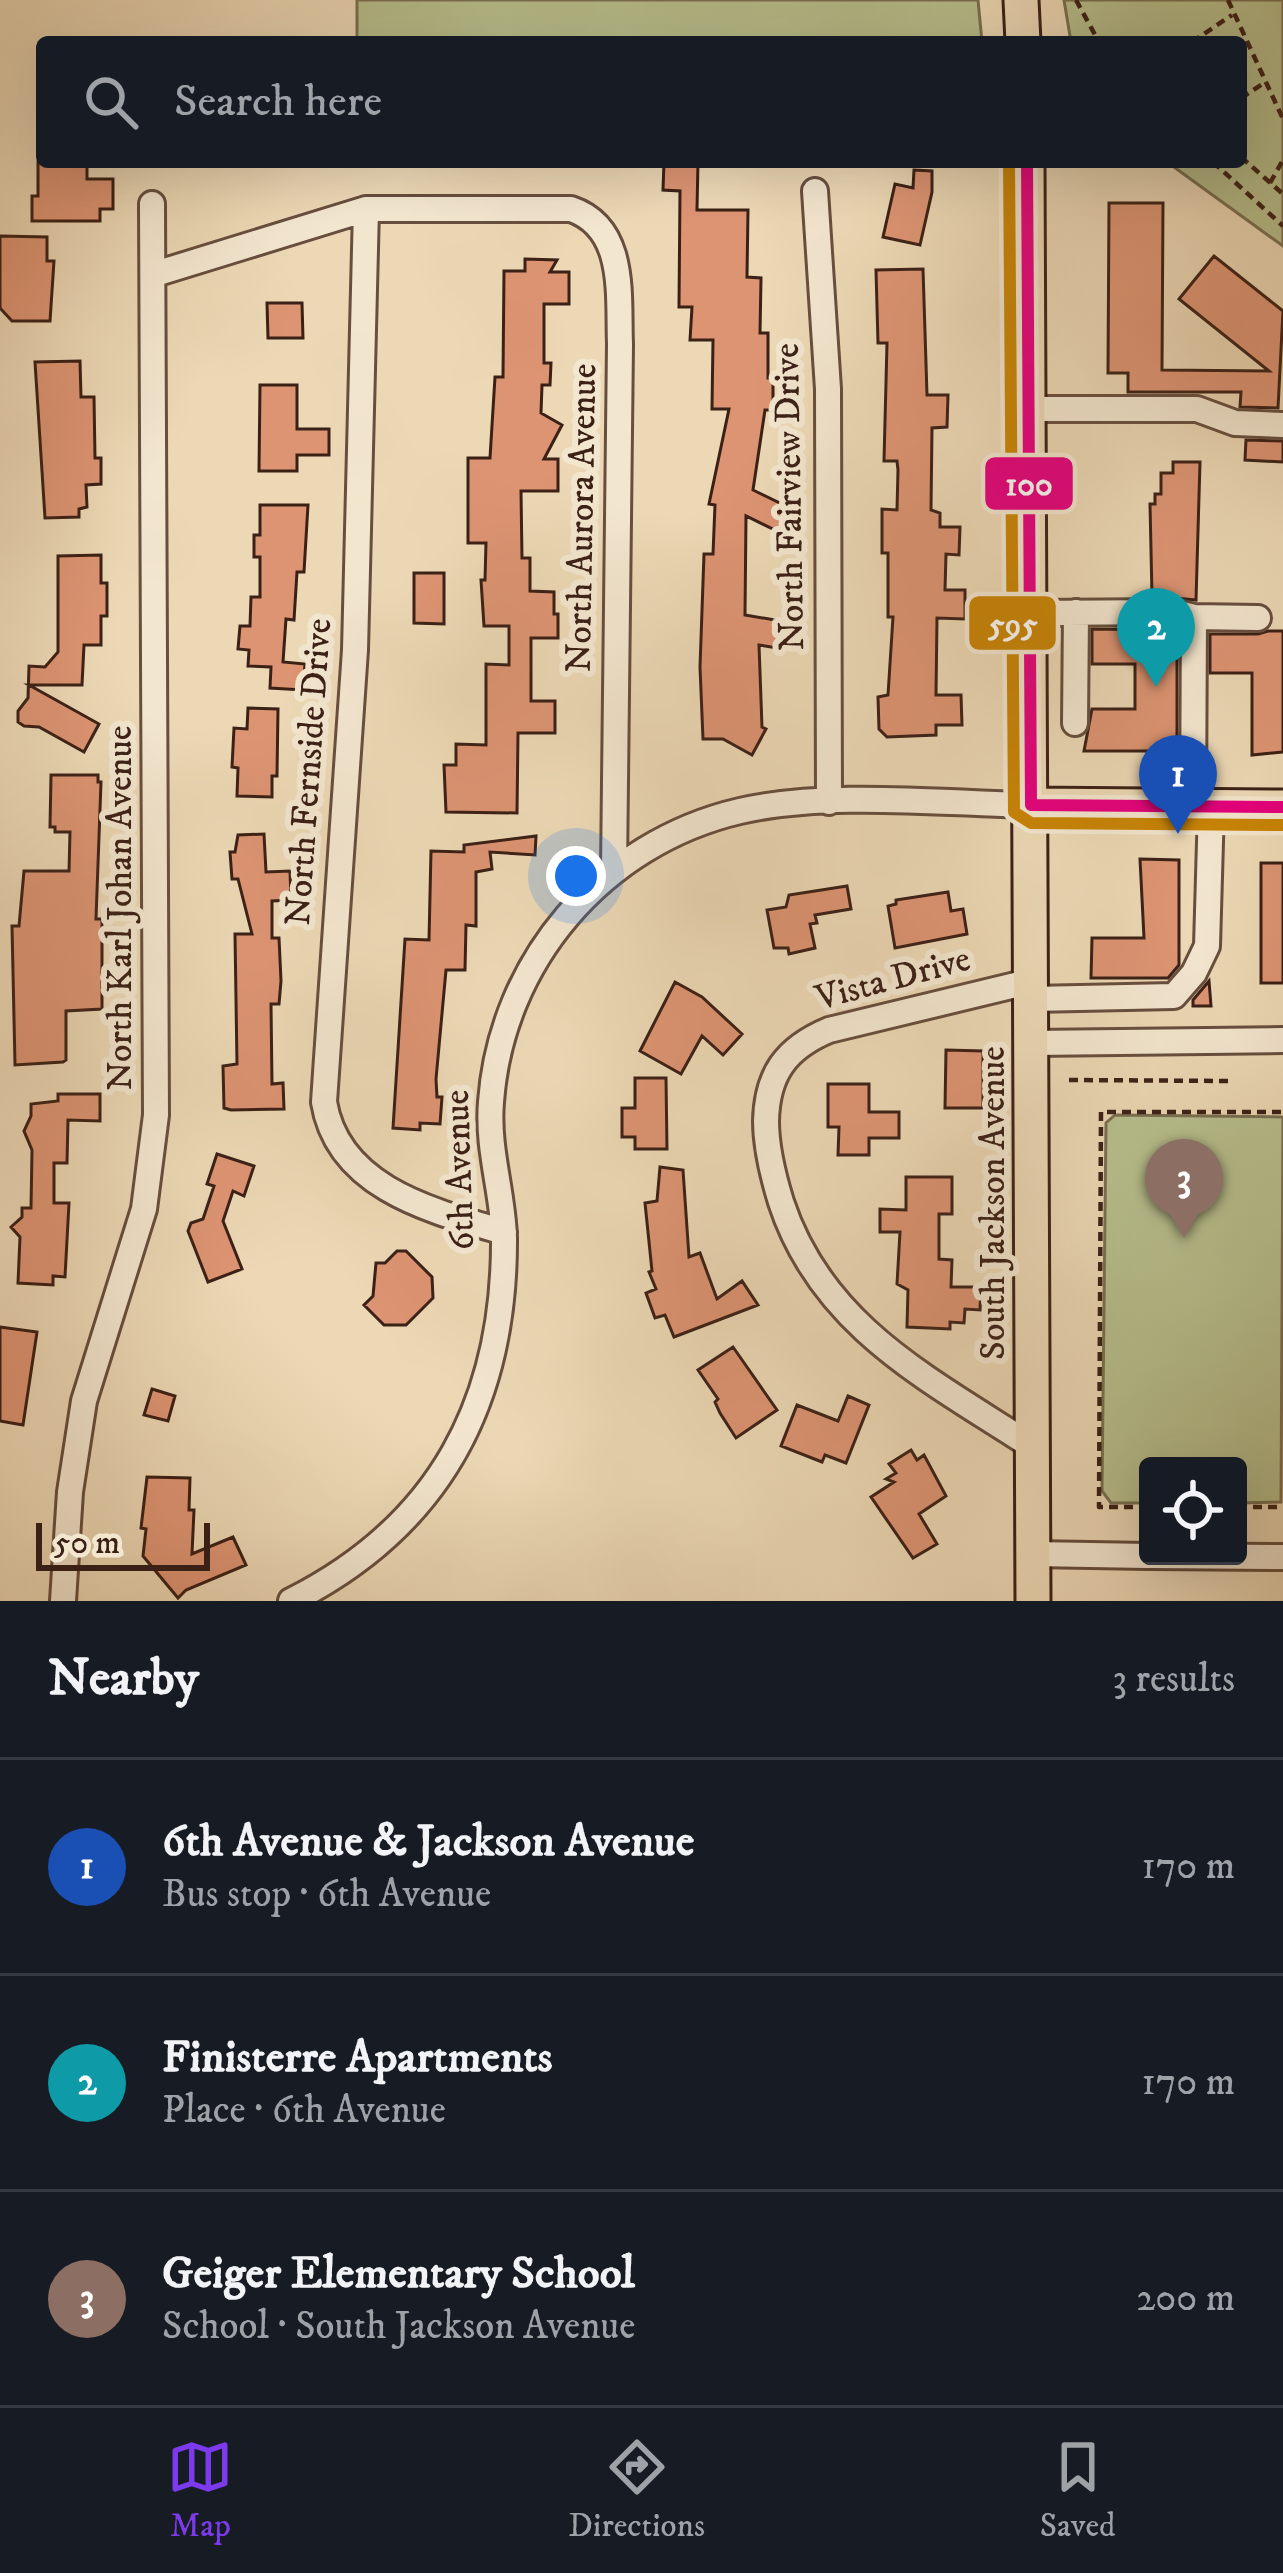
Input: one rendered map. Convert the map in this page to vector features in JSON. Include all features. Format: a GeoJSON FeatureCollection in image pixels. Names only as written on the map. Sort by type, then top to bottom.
{"type":"FeatureCollection","features":[{"type":"Feature","properties":{"kind":"main road"},"geometry":{"type":"LineString","coordinates":[[1022,0],[1023,36]]}},
{"type":"Feature","properties":{"kind":"main road","name":"South Jackson Avenue"},"geometry":{"type":"LineString","coordinates":[[1027,168],[1033,1601]]}},
{"type":"Feature","properties":{"kind":"main road","name":"6th Avenue"},"geometry":{"type":"LineString","coordinates":[[1031,805],[1283,807]]}},
{"type":"Feature","properties":{"kind":"street","name":"North Fairview Drive"},"geometry":{"type":"LineString","coordinates":[[815,191],[828,389],[829,802]]}},
{"type":"Feature","properties":{"kind":"street","name":"North Karl Johan Avenue"},"geometry":{"type":"LineString","coordinates":[[63,1601],[76,1443],[95,1360],[144,1209],[156,1115],[152,204]]}},
{"type":"Feature","properties":{"kind":"street","name":"North Aurora Avenue"},"geometry":{"type":"LineString","coordinates":[[366,209],[551,208],[590,216],[602,228],[616,268],[620,344],[614,869]]}},
{"type":"Feature","properties":{"kind":"street"},"geometry":{"type":"LineString","coordinates":[[155,274],[366,209]]}},
{"type":"Feature","properties":{"kind":"street","name":"North Fernside Drive"},"geometry":{"type":"LineString","coordinates":[[366,209],[356,650],[324,1102],[338,1144],[370,1177],[423,1209],[504,1232]]}},
{"type":"Feature","properties":{"kind":"street"},"geometry":{"type":"LineString","coordinates":[[1030,409],[1197,409],[1235,423],[1283,425]]}},
{"type":"Feature","properties":{"kind":"street"},"geometry":{"type":"LineString","coordinates":[[1030,613],[1258,618]]}},
{"type":"Feature","properties":{"kind":"street"},"geometry":{"type":"LineString","coordinates":[[1076,613],[1076,723]]}},
{"type":"Feature","properties":{"kind":"street"},"geometry":{"type":"LineString","coordinates":[[1195,617],[1202,807]]}},
{"type":"Feature","properties":{"kind":"street","name":"6th Avenue"},"geometry":{"type":"LineString","coordinates":[[291,1601],[353,1564],[393,1531],[449,1460],[468,1426],[496,1346],[502,1308],[504,1232],[492,1158],[491,1102],[497,1058],[511,1010],[547,941],[571,911],[614,869],[663,839],[741,811],[829,802],[1031,805]]}},
{"type":"Feature","properties":{"kind":"street","name":"Vista Drive"},"geometry":{"type":"LineString","coordinates":[[1033,1447],[902,1361],[859,1327],[824,1288],[791,1231],[773,1177],[766,1126],[771,1082],[791,1051],[829,1030],[1031,990],[1174,996],[1194,973],[1207,946],[1202,807]]}},
{"type":"Feature","properties":{"kind":"street"},"geometry":{"type":"LineString","coordinates":[[1031,1043],[1283,1040]]}},
{"type":"Feature","properties":{"kind":"street"},"geometry":{"type":"LineString","coordinates":[[1033,1554],[1139,1556]]}},
{"type":"Feature","properties":{"kind":"street"},"geometry":{"type":"LineString","coordinates":[[1247,1557],[1283,1557]]}},
{"type":"Feature","properties":{"kind":"path"},"geometry":{"type":"LineString","coordinates":[[1076,0],[1096,36]]}},
{"type":"Feature","properties":{"kind":"path"},"geometry":{"type":"LineString","coordinates":[[1228,0],[1244,36]]}},
{"type":"Feature","properties":{"kind":"path"},"geometry":{"type":"LineString","coordinates":[[1201,36],[1234,13]]}},
{"type":"Feature","properties":{"kind":"path"},"geometry":{"type":"LineString","coordinates":[[1247,43],[1283,119]]}},
{"type":"Feature","properties":{"kind":"path"},"geometry":{"type":"LineString","coordinates":[[1247,94],[1264,82]]}},
{"type":"Feature","properties":{"kind":"path"},"geometry":{"type":"LineString","coordinates":[[1270,183],[1283,160]]}},
{"type":"Feature","properties":{"kind":"path"},"geometry":{"type":"LineString","coordinates":[[1247,162],[1283,194]]}},
{"type":"Feature","properties":{"kind":"path"},"geometry":{"type":"LineString","coordinates":[[1220,168],[1283,226]]}},
{"type":"Feature","properties":{"kind":"path"},"geometry":{"type":"LineString","coordinates":[[1069,1079],[1230,1081]]}},
{"type":"Feature","properties":{"kind":"path"},"geometry":{"type":"LineString","coordinates":[[1139,1507],[1099,1507],[1101,1112],[1283,1112]]}},
{"type":"Feature","properties":{"kind":"path"},"geometry":{"type":"LineString","coordinates":[[1247,1507],[1283,1507]]}},
{"type":"Feature","properties":{"kind":"green space"},"geometry":{"type":"Polygon","coordinates":[[[357,0],[978,0],[981,36],[357,36],[357,0]]]}},
{"type":"Feature","properties":{"kind":"green space"},"geometry":{"type":"Polygon","coordinates":[[[1064,0],[1283,0],[1283,246],[1175,168],[1247,168],[1247,36],[1070,36],[1064,0]]]}},
{"type":"Feature","properties":{"kind":"green space"},"geometry":{"type":"Polygon","coordinates":[[[1115,1115],[1283,1117],[1281,1502],[1247,1503],[1247,1457],[1139,1457],[1139,1503],[1111,1503],[1102,1491],[1106,1123],[1115,1115]]]}},
{"type":"Feature","properties":{"kind":"building"},"geometry":{"type":"Polygon","coordinates":[[[38,168],[87,168],[87,179],[113,179],[113,209],[100,209],[100,221],[32,221],[32,196],[38,196],[38,168]]]}},
{"type":"Feature","properties":{"kind":"building"},"geometry":{"type":"Polygon","coordinates":[[[664,168],[698,168],[697,210],[748,210],[747,277],[761,278],[760,333],[768,333],[773,410],[765,410],[753,490],[790,508],[779,532],[746,516],[745,615],[781,621],[777,648],[759,645],[762,727],[766,729],[752,755],[723,739],[703,739],[704,554],[713,554],[715,505],[709,504],[729,409],[712,409],[713,340],[690,340],[692,307],[679,307],[680,191],[663,190],[664,168]]]}},
{"type":"Feature","properties":{"kind":"building"},"geometry":{"type":"Polygon","coordinates":[[[914,170],[932,171],[920,245],[883,237],[895,184],[913,188],[914,170]]]}},
{"type":"Feature","properties":{"kind":"building"},"geometry":{"type":"Polygon","coordinates":[[[1109,203],[1163,203],[1162,370],[1269,371],[1179,299],[1214,256],[1283,311],[1278,408],[1240,407],[1241,392],[1128,392],[1128,373],[1108,373],[1109,203]]]}},
{"type":"Feature","properties":{"kind":"building"},"geometry":{"type":"Polygon","coordinates":[[[0,236],[47,237],[47,261],[54,261],[50,321],[12,321],[0,308],[0,236]]]}},
{"type":"Feature","properties":{"kind":"building"},"geometry":{"type":"Polygon","coordinates":[[[525,259],[557,260],[550,272],[569,272],[569,304],[544,304],[544,363],[551,363],[550,385],[542,385],[541,413],[562,425],[544,459],[558,459],[558,491],[521,491],[522,558],[530,558],[530,591],[554,592],[554,614],[558,614],[558,638],[531,638],[531,701],[555,701],[555,733],[518,733],[517,813],[446,812],[444,765],[456,765],[456,744],[486,745],[486,664],[509,665],[509,626],[484,626],[481,580],[485,580],[486,543],[468,543],[468,458],[490,458],[495,377],[503,377],[504,271],[525,271],[525,259]]]}},
{"type":"Feature","properties":{"kind":"building"},"geometry":{"type":"Polygon","coordinates":[[[923,269],[927,395],[948,395],[947,427],[932,428],[931,510],[940,513],[940,527],[960,527],[959,555],[946,554],[945,590],[965,590],[965,619],[937,618],[936,695],[961,695],[962,725],[936,725],[936,735],[887,737],[879,729],[878,697],[888,695],[893,617],[888,617],[882,509],[897,510],[898,470],[897,461],[884,461],[887,343],[878,343],[876,270],[923,269]]]}},
{"type":"Feature","properties":{"kind":"building"},"geometry":{"type":"Polygon","coordinates":[[[267,303],[302,303],[303,338],[268,338],[267,303]]]}},
{"type":"Feature","properties":{"kind":"building"},"geometry":{"type":"Polygon","coordinates":[[[80,361],[81,397],[94,397],[95,458],[101,458],[101,484],[86,485],[87,507],[79,509],[79,517],[45,518],[35,362],[80,361]]]}},
{"type":"Feature","properties":{"kind":"building"},"geometry":{"type":"Polygon","coordinates":[[[260,385],[297,385],[297,429],[329,429],[329,455],[297,455],[297,471],[259,471],[260,385]]]}},
{"type":"Feature","properties":{"kind":"building"},"geometry":{"type":"Polygon","coordinates":[[[1246,440],[1283,441],[1283,462],[1245,460],[1246,440]]]}},
{"type":"Feature","properties":{"kind":"building"},"geometry":{"type":"Polygon","coordinates":[[[1173,462],[1200,462],[1196,600],[1152,596],[1150,504],[1155,504],[1155,494],[1161,494],[1161,473],[1173,473],[1173,462]]]}},
{"type":"Feature","properties":{"kind":"building"},"geometry":{"type":"Polygon","coordinates":[[[260,505],[308,505],[304,572],[297,572],[294,620],[286,619],[283,662],[305,664],[303,690],[270,688],[271,667],[248,666],[249,650],[238,649],[240,626],[250,626],[251,597],[260,597],[260,557],[254,557],[254,535],[260,535],[260,505]]]}},
{"type":"Feature","properties":{"kind":"building"},"geometry":{"type":"Polygon","coordinates":[[[101,555],[107,616],[101,616],[101,645],[84,645],[82,685],[29,685],[99,724],[84,752],[39,727],[24,726],[18,722],[18,711],[28,698],[29,666],[45,667],[58,652],[58,556],[101,555]]]}},
{"type":"Feature","properties":{"kind":"building"},"geometry":{"type":"Polygon","coordinates":[[[414,573],[444,573],[444,624],[414,623],[414,573]]]}},
{"type":"Feature","properties":{"kind":"building"},"geometry":{"type":"Polygon","coordinates":[[[1092,629],[1177,630],[1177,751],[1084,751],[1092,709],[1135,709],[1135,664],[1092,664],[1092,629]]]}},
{"type":"Feature","properties":{"kind":"building"},"geometry":{"type":"Polygon","coordinates":[[[1283,631],[1283,752],[1252,755],[1252,673],[1210,673],[1210,634],[1283,631]]]}},
{"type":"Feature","properties":{"kind":"building"},"geometry":{"type":"Polygon","coordinates":[[[248,708],[278,709],[272,797],[237,796],[238,768],[232,767],[234,728],[247,729],[248,708]]]}},
{"type":"Feature","properties":{"kind":"building"},"geometry":{"type":"Polygon","coordinates":[[[51,775],[98,775],[101,782],[96,919],[102,919],[102,1009],[66,1011],[63,1062],[15,1065],[12,926],[19,926],[24,871],[69,871],[70,832],[55,832],[50,827],[51,775]]]}},
{"type":"Feature","properties":{"kind":"building"},"geometry":{"type":"Polygon","coordinates":[[[264,834],[266,872],[290,871],[291,900],[272,901],[272,938],[279,938],[281,981],[279,1004],[271,1004],[272,1084],[283,1083],[284,1109],[231,1110],[224,1108],[223,1066],[237,1064],[235,934],[252,934],[238,879],[232,879],[230,852],[235,852],[238,835],[264,834]]]}},
{"type":"Feature","properties":{"kind":"building"},"geometry":{"type":"Polygon","coordinates":[[[536,836],[535,855],[490,852],[492,869],[476,872],[476,926],[466,925],[465,970],[446,970],[436,1079],[437,1097],[442,1097],[440,1124],[420,1123],[420,1130],[393,1128],[405,939],[429,940],[431,851],[464,852],[464,845],[536,836]]]}},
{"type":"Feature","properties":{"kind":"building"},"geometry":{"type":"Polygon","coordinates":[[[1140,859],[1179,860],[1179,965],[1168,978],[1091,978],[1092,938],[1144,938],[1140,859]]]}},
{"type":"Feature","properties":{"kind":"building"},"geometry":{"type":"Polygon","coordinates":[[[1261,863],[1283,863],[1283,983],[1261,983],[1261,863]]]}},
{"type":"Feature","properties":{"kind":"building"},"geometry":{"type":"Polygon","coordinates":[[[847,886],[851,909],[815,915],[817,923],[810,924],[815,948],[789,954],[788,948],[774,948],[767,910],[786,907],[789,895],[847,886]]]}},
{"type":"Feature","properties":{"kind":"building"},"geometry":{"type":"Polygon","coordinates":[[[948,892],[951,911],[963,909],[967,934],[895,948],[888,906],[896,900],[948,892]]]}},
{"type":"Feature","properties":{"kind":"building"},"geometry":{"type":"Polygon","coordinates":[[[1209,981],[1211,1006],[1193,1006],[1193,1000],[1209,981]]]}},
{"type":"Feature","properties":{"kind":"building"},"geometry":{"type":"Polygon","coordinates":[[[675,982],[702,997],[742,1034],[723,1055],[702,1036],[681,1074],[640,1051],[675,982]]]}},
{"type":"Feature","properties":{"kind":"building"},"geometry":{"type":"Polygon","coordinates":[[[946,1050],[983,1051],[983,1108],[945,1108],[946,1050]]]}},
{"type":"Feature","properties":{"kind":"building"},"geometry":{"type":"Polygon","coordinates":[[[635,1078],[666,1078],[667,1149],[635,1149],[635,1137],[622,1137],[622,1108],[635,1108],[635,1078]]]}},
{"type":"Feature","properties":{"kind":"building"},"geometry":{"type":"Polygon","coordinates":[[[828,1084],[869,1084],[869,1112],[899,1112],[899,1138],[869,1138],[869,1155],[838,1155],[839,1127],[828,1127],[828,1084]]]}},
{"type":"Feature","properties":{"kind":"building"},"geometry":{"type":"Polygon","coordinates":[[[58,1094],[100,1094],[100,1121],[68,1120],[67,1163],[54,1163],[54,1203],[69,1203],[65,1277],[53,1276],[53,1285],[18,1283],[20,1237],[11,1227],[22,1217],[22,1208],[31,1208],[32,1150],[24,1131],[31,1104],[58,1101],[58,1094]]]}},
{"type":"Feature","properties":{"kind":"building"},"geometry":{"type":"Polygon","coordinates":[[[217,1154],[254,1166],[244,1196],[233,1191],[223,1221],[242,1269],[208,1282],[188,1231],[191,1223],[203,1219],[214,1186],[207,1184],[217,1154]]]}},
{"type":"Feature","properties":{"kind":"building"},"geometry":{"type":"Polygon","coordinates":[[[660,1167],[683,1170],[689,1257],[700,1253],[717,1299],[742,1281],[758,1305],[674,1337],[665,1315],[655,1318],[646,1293],[656,1289],[649,1272],[645,1203],[657,1201],[660,1167]]]}},
{"type":"Feature","properties":{"kind":"building"},"geometry":{"type":"Polygon","coordinates":[[[906,1177],[952,1177],[952,1214],[939,1214],[939,1259],[952,1260],[951,1287],[981,1287],[980,1310],[965,1309],[964,1323],[950,1322],[950,1329],[907,1327],[908,1290],[897,1284],[900,1232],[880,1232],[880,1209],[906,1210],[906,1177]]]}},
{"type":"Feature","properties":{"kind":"building"},"geometry":{"type":"Polygon","coordinates":[[[397,1251],[406,1251],[432,1277],[433,1298],[406,1325],[384,1325],[364,1305],[373,1296],[376,1263],[385,1263],[397,1251]]]}},
{"type":"Feature","properties":{"kind":"building"},"geometry":{"type":"Polygon","coordinates":[[[0,1327],[37,1332],[23,1425],[0,1421],[0,1327]]]}},
{"type":"Feature","properties":{"kind":"building"},"geometry":{"type":"Polygon","coordinates":[[[733,1347],[777,1410],[736,1438],[698,1370],[733,1347]]]}},
{"type":"Feature","properties":{"kind":"building"},"geometry":{"type":"Polygon","coordinates":[[[152,1389],[175,1396],[168,1421],[144,1415],[152,1389]]]}},
{"type":"Feature","properties":{"kind":"building"},"geometry":{"type":"Polygon","coordinates":[[[848,1396],[869,1405],[846,1463],[825,1455],[822,1462],[781,1446],[797,1405],[838,1421],[848,1396]]]}},
{"type":"Feature","properties":{"kind":"building"},"geometry":{"type":"Polygon","coordinates":[[[911,1450],[917,1460],[924,1455],[946,1496],[919,1514],[937,1544],[913,1558],[871,1497],[894,1482],[886,1479],[896,1473],[889,1464],[911,1450]]]}},
{"type":"Feature","properties":{"kind":"building"},"geometry":{"type":"Polygon","coordinates":[[[147,1477],[190,1478],[192,1554],[233,1537],[246,1565],[186,1590],[178,1598],[143,1556],[147,1477]]]}},
{"type":"Feature","properties":{"kind":"transit line","name":"595"},"geometry":{"type":"LineString","coordinates":[[1009,168],[1014,812],[1031,823],[1283,825]]}},
{"type":"Feature","properties":{"kind":"transit line","name":"100"},"geometry":{"type":"LineString","coordinates":[[1027,168],[1031,805]]}},
{"type":"Feature","properties":{"kind":"transit line","name":"100"},"geometry":{"type":"LineString","coordinates":[[1031,805],[1283,807]]}},
{"type":"Feature","properties":{"kind":"place","name":"Finisterre Apartments"},"geometry":{"type":"Point","coordinates":[1156,687]}},
{"type":"Feature","properties":{"kind":"place","name":"6th Avenue & Jackson Avenue"},"geometry":{"type":"Point","coordinates":[1178,834]}},
{"type":"Feature","properties":{"kind":"place","name":"Geiger Elementary School"},"geometry":{"type":"Point","coordinates":[1184,1238]}}]}
